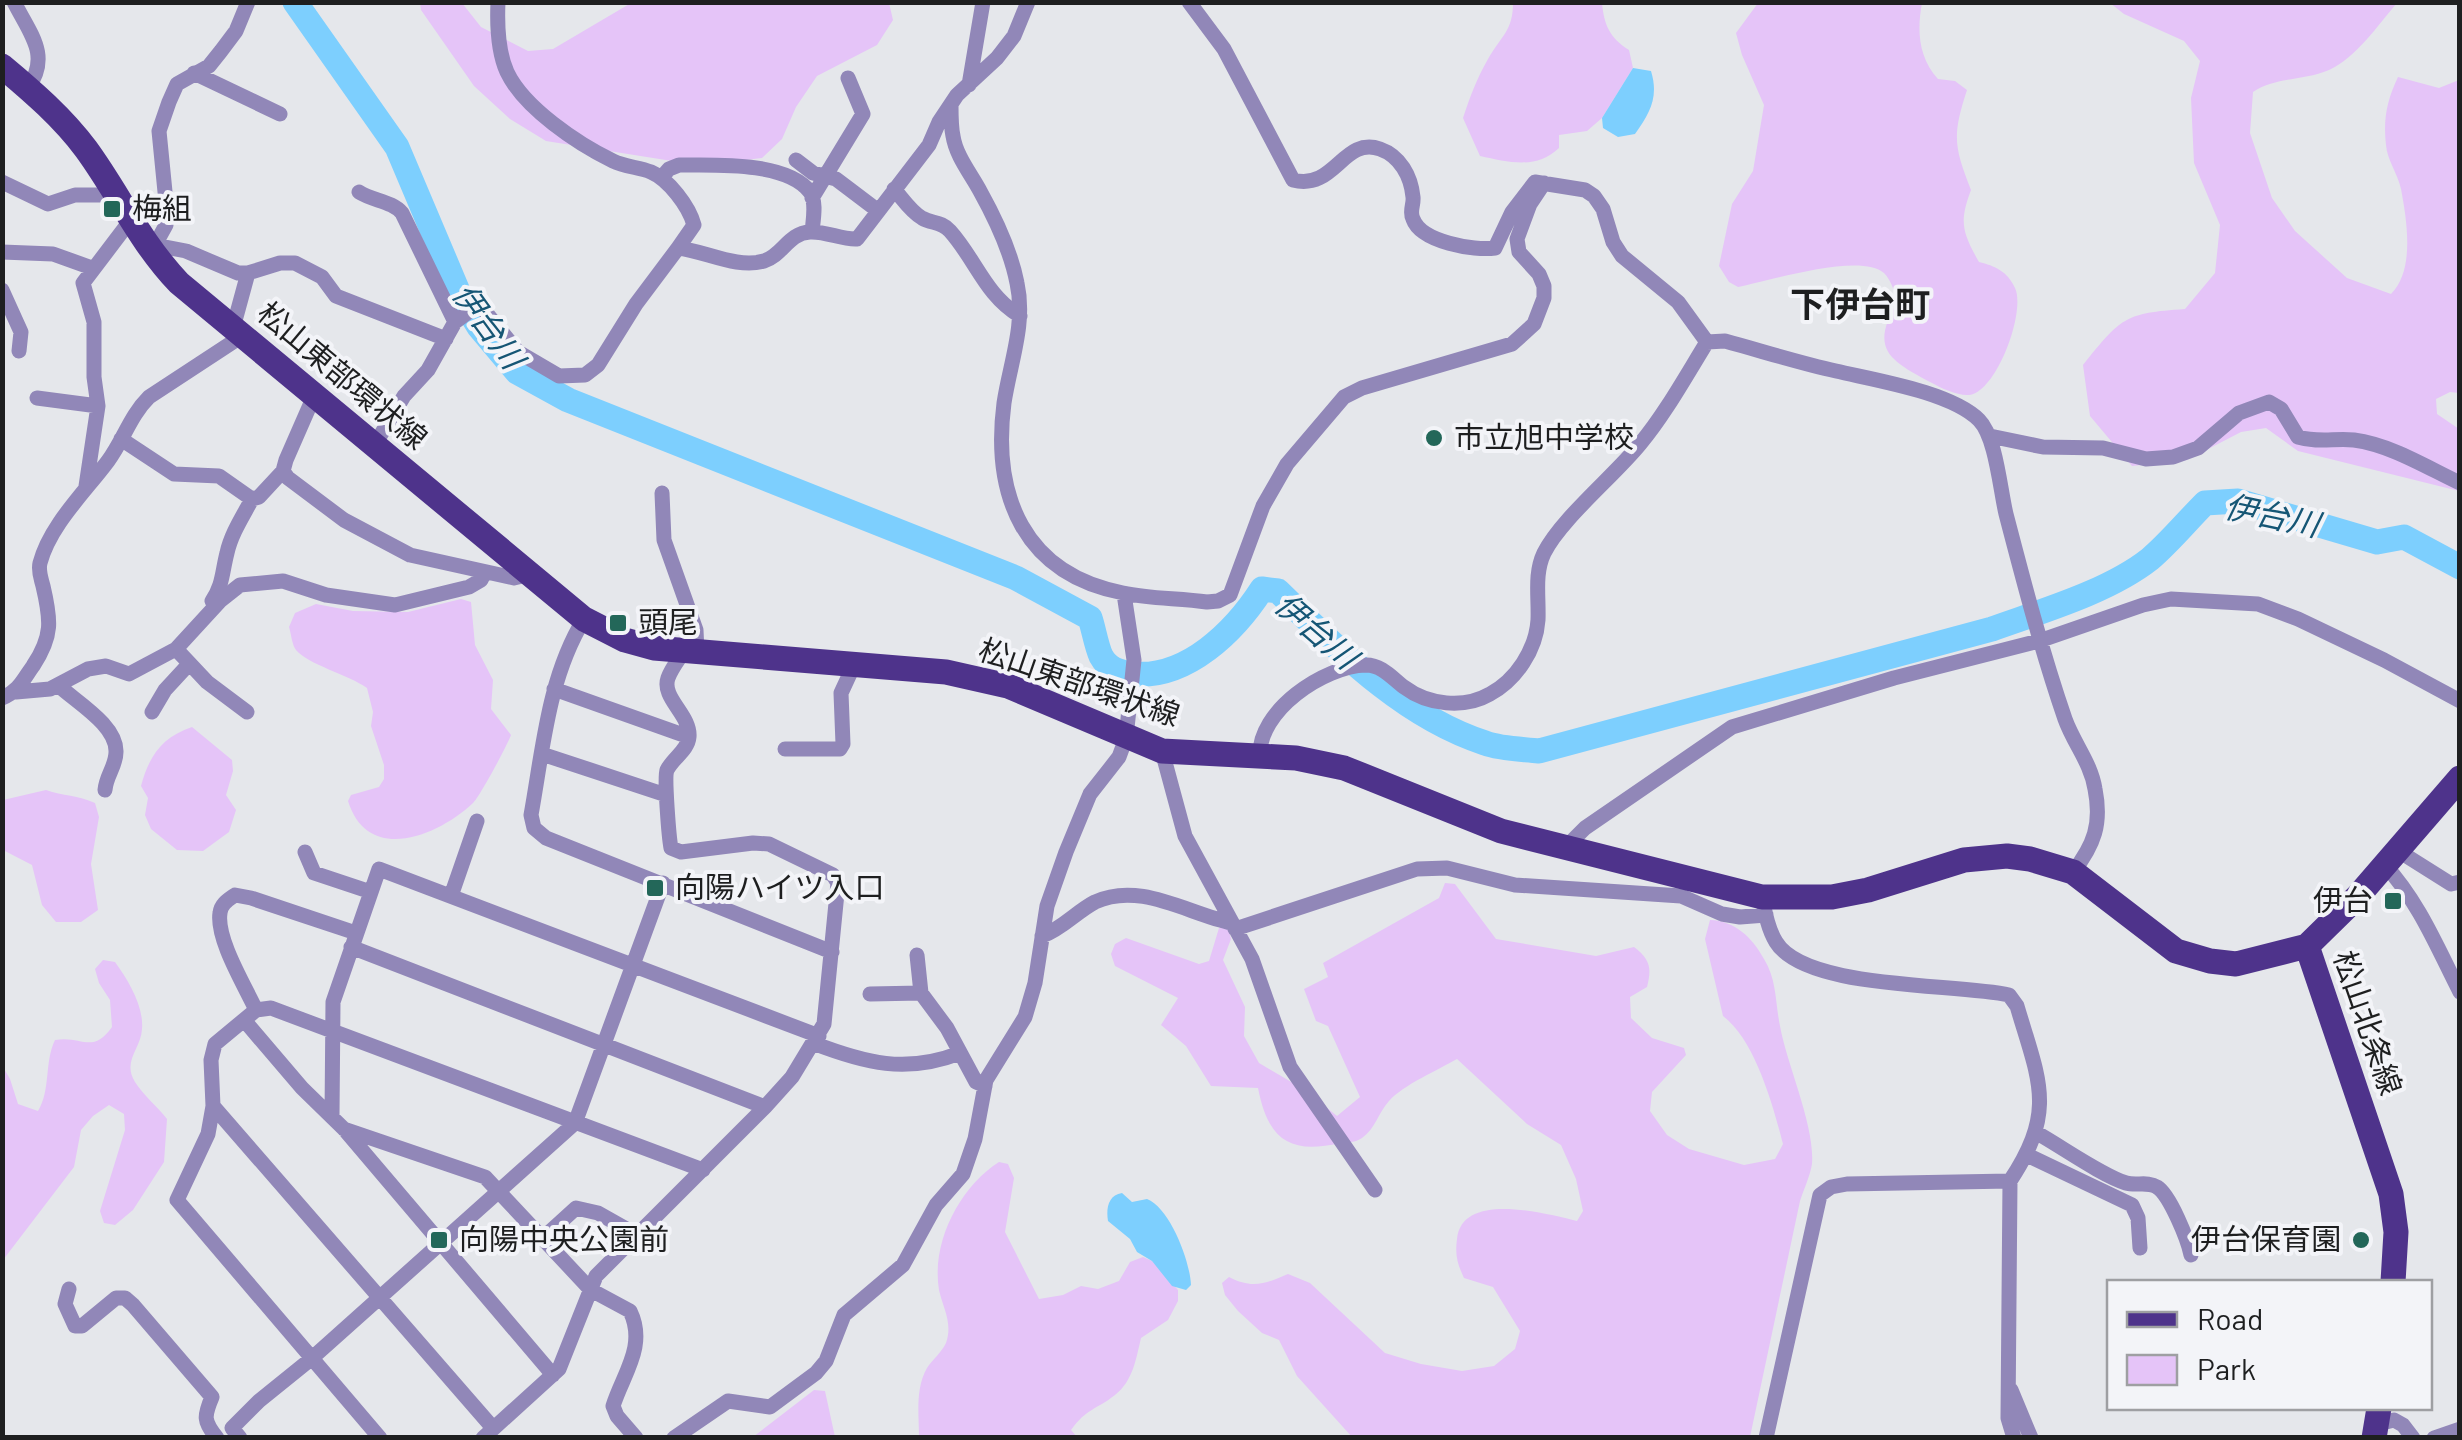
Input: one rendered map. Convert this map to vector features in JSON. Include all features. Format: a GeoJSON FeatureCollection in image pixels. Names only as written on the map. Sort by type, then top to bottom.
{"type":"FeatureCollection","features":[{"type":"Feature","properties":{"kind":"main road","name":"松山東部環状線"},"geometry":{"type":"LineString","coordinates":[[2,66],[75,135],[130,222],[179,283],[584,619],[626,640],[654,648],[946,672],[1008,686],[1162,751],[1318,761],[1500,831],[1764,906],[1868,890],[1986,856],[2030,859],[2072,872],[2176,951],[2210,962],[2236,964],[2306,946]]}},
{"type":"Feature","properties":{"kind":"main road","name":"松山北条線"},"geometry":{"type":"LineString","coordinates":[[2393,1280],[2396,1232],[2391,1194],[2306,946],[2460,778]]}},
{"type":"Feature","properties":{"kind":"street"},"geometry":{"type":"LineString","coordinates":[[14,2],[41,62],[38,75],[28,88]]}},
{"type":"Feature","properties":{"kind":"street"},"geometry":{"type":"LineString","coordinates":[[248,2],[236,32],[222,51],[208,66],[176,84],[158,132],[168,212],[166,225],[153,247],[186,251],[238,273],[295,263],[322,278],[336,296],[446,339]]}},
{"type":"Feature","properties":{"kind":"street"},"geometry":{"type":"LineString","coordinates":[[374,446],[404,396],[428,370],[457,320],[479,304],[518,352],[559,376],[585,375],[598,365],[694,224],[662,177],[616,162],[560,129],[517,86],[502,53],[498,2]]}},
{"type":"Feature","properties":{"kind":"street"},"geometry":{"type":"LineString","coordinates":[[969,85],[982,2]]}},
{"type":"Feature","properties":{"kind":"street"},"geometry":{"type":"LineString","coordinates":[[678,248],[762,262],[794,236],[812,232],[857,239],[930,145],[957,95],[1014,36],[1028,2]]}},
{"type":"Feature","properties":{"kind":"street"},"geometry":{"type":"LineString","coordinates":[[1189,2],[1224,49],[1292,180],[1314,182],[1355,149],[1369,146],[1384,150],[1402,165],[1414,200],[1413,220],[1419,229],[1461,248],[1487,249],[1496,248],[1501,242],[1512,212],[1535,182],[1584,190],[1603,209],[1612,242],[1622,256],[1678,302],[1707,342]]}},
{"type":"Feature","properties":{"kind":"street"},"geometry":{"type":"LineString","coordinates":[[194,73],[280,114]]}},
{"type":"Feature","properties":{"kind":"street"},"geometry":{"type":"LineString","coordinates":[[812,198],[863,114],[848,78]]}},
{"type":"Feature","properties":{"kind":"street"},"geometry":{"type":"LineString","coordinates":[[951,106],[953,138],[990,208],[1017,279],[1020,316],[1002,435],[1004,473],[1013,514],[1040,554],[1082,578],[1124,594],[1206,602],[1230,595],[1262,506],[1288,464],[1344,397],[1522,338],[1539,312],[1544,286],[1539,274],[1519,252],[1517,239],[1530,204],[1544,184]]}},
{"type":"Feature","properties":{"kind":"street"},"geometry":{"type":"LineString","coordinates":[[796,160],[813,173],[836,179],[877,210]]}},
{"type":"Feature","properties":{"kind":"street"},"geometry":{"type":"LineString","coordinates":[[662,177],[669,168],[679,165],[755,166],[796,182],[810,192],[812,232]]}},
{"type":"Feature","properties":{"kind":"street"},"geometry":{"type":"LineString","coordinates":[[2,182],[48,204],[75,195],[116,195]]}},
{"type":"Feature","properties":{"kind":"street"},"geometry":{"type":"LineString","coordinates":[[894,189],[918,216],[946,226],[1002,306],[1020,316]]}},
{"type":"Feature","properties":{"kind":"street"},"geometry":{"type":"LineString","coordinates":[[359,192],[395,205],[402,214],[457,320]]}},
{"type":"Feature","properties":{"kind":"street"},"geometry":{"type":"LineString","coordinates":[[86,486],[98,406],[94,322],[83,283],[130,222]]}},
{"type":"Feature","properties":{"kind":"street"},"geometry":{"type":"LineString","coordinates":[[2,252],[53,254],[92,268]]}},
{"type":"Feature","properties":{"kind":"street"},"geometry":{"type":"LineString","coordinates":[[9,695],[45,649],[49,636],[48,609],[38,568],[46,547],[86,486],[107,463],[136,409],[238,332],[248,273]]}},
{"type":"Feature","properties":{"kind":"street"},"geometry":{"type":"LineString","coordinates":[[2,290],[21,332],[19,352]]}},
{"type":"Feature","properties":{"kind":"street"},"geometry":{"type":"LineString","coordinates":[[1707,342],[1725,341],[1833,371],[1901,384],[1964,409],[1980,420],[1990,436],[2039,642],[2074,745],[2090,766],[2096,789],[2096,838],[2072,872]]}},
{"type":"Feature","properties":{"kind":"street"},"geometry":{"type":"LineString","coordinates":[[1260,757],[1263,734],[1280,710],[1324,674],[1368,664],[1384,670],[1424,699],[1446,703],[1488,696],[1508,682],[1534,641],[1542,556],[1554,536],[1642,442],[1707,342]]}},
{"type":"Feature","properties":{"kind":"street"},"geometry":{"type":"LineString","coordinates":[[207,614],[223,582],[227,551],[252,499],[259,497],[283,471],[314,396]]}},
{"type":"Feature","properties":{"kind":"street"},"geometry":{"type":"LineString","coordinates":[[37,398],[98,406]]}},
{"type":"Feature","properties":{"kind":"street"},"geometry":{"type":"LineString","coordinates":[[1990,436],[2043,447],[2103,448],[2146,458],[2173,457],[2198,448],[2239,413],[2269,402],[2281,409],[2298,437],[2315,442],[2353,440],[2388,448],[2460,482]]}},
{"type":"Feature","properties":{"kind":"street"},"geometry":{"type":"LineString","coordinates":[[121,439],[174,474],[219,476],[252,499]]}},
{"type":"Feature","properties":{"kind":"street"},"geometry":{"type":"LineString","coordinates":[[283,471],[344,520],[410,554],[514,578],[531,574]]}},
{"type":"Feature","properties":{"kind":"street"},"geometry":{"type":"LineString","coordinates":[[214,1106],[378,1297],[488,1433],[553,1375],[564,1358],[596,1276],[792,1078],[824,1024],[838,883],[832,875],[769,844],[753,842],[681,852],[671,848],[665,774],[689,737],[686,720],[667,689],[667,680],[690,651],[696,630],[664,540],[662,493]]}},
{"type":"Feature","properties":{"kind":"street"},"geometry":{"type":"LineString","coordinates":[[9,695],[58,686],[88,668],[106,666],[129,674],[176,649],[231,590],[253,582],[284,581],[326,595],[395,604],[470,588],[485,572]]}},
{"type":"Feature","properties":{"kind":"street"},"geometry":{"type":"LineString","coordinates":[[674,1438],[728,1401],[770,1407],[816,1373],[826,1361],[844,1315],[903,1264],[936,1206],[963,1174],[975,1139],[985,1086],[1025,1018],[1035,983],[1047,906],[1081,812],[1098,781],[1119,757],[1126,738],[1134,660],[1124,594]]}},
{"type":"Feature","properties":{"kind":"street"},"geometry":{"type":"LineString","coordinates":[[1566,848],[1585,828],[1732,727],[1876,683],[2039,642],[2143,604],[2171,599],[2258,604],[2298,618],[2460,702]]}},
{"type":"Feature","properties":{"kind":"street"},"geometry":{"type":"LineString","coordinates":[[584,619],[568,646],[554,689],[531,815],[539,834],[832,952]]}},
{"type":"Feature","properties":{"kind":"street"},"geometry":{"type":"LineString","coordinates":[[176,649],[206,682],[247,712]]}},
{"type":"Feature","properties":{"kind":"street"},"geometry":{"type":"LineString","coordinates":[[152,712],[165,690],[190,664]]}},
{"type":"Feature","properties":{"kind":"street"},"geometry":{"type":"LineString","coordinates":[[785,749],[840,749],[841,693],[854,665]]}},
{"type":"Feature","properties":{"kind":"street"},"geometry":{"type":"LineString","coordinates":[[58,686],[107,728],[116,743],[114,765],[105,790]]}},
{"type":"Feature","properties":{"kind":"street"},"geometry":{"type":"LineString","coordinates":[[554,689],[689,737]]}},
{"type":"Feature","properties":{"kind":"street"},"geometry":{"type":"LineString","coordinates":[[1162,751],[1186,836],[1252,959],[1290,1067],[1376,1190]]}},
{"type":"Feature","properties":{"kind":"street"},"geometry":{"type":"LineString","coordinates":[[542,754],[666,795]]}},
{"type":"Feature","properties":{"kind":"street"},"geometry":{"type":"LineString","coordinates":[[451,896],[477,820]]}},
{"type":"Feature","properties":{"kind":"street"},"geometry":{"type":"LineString","coordinates":[[306,852],[314,873],[370,892]]}},
{"type":"Feature","properties":{"kind":"street"},"geometry":{"type":"LineString","coordinates":[[2391,857],[2451,884],[2460,882]]}},
{"type":"Feature","properties":{"kind":"street"},"geometry":{"type":"LineString","coordinates":[[2391,857],[2460,992]]}},
{"type":"Feature","properties":{"kind":"street"},"geometry":{"type":"LineString","coordinates":[[1042,936],[1098,900],[1121,894],[1142,896],[1233,926],[1434,867],[1515,885],[1681,896],[1722,914],[1740,917],[1764,906],[1778,945],[1793,959],[1816,971],[2009,995],[2017,1006],[2041,1086],[2037,1133],[2010,1181],[2008,1418],[2014,1438]]}},
{"type":"Feature","properties":{"kind":"street"},"geometry":{"type":"LineString","coordinates":[[332,1116],[333,1002],[379,869],[632,964],[864,1062],[918,1064],[960,1052]]}},
{"type":"Feature","properties":{"kind":"street"},"geometry":{"type":"LineString","coordinates":[[240,1438],[232,1428],[258,1401],[311,1359],[575,1123],[664,883]]}},
{"type":"Feature","properties":{"kind":"street"},"geometry":{"type":"LineString","coordinates":[[553,1375],[344,1129],[302,1088],[250,1015],[222,936],[220,912],[224,902],[234,895],[251,898],[603,1045],[766,1107]]}},
{"type":"Feature","properties":{"kind":"street"},"geometry":{"type":"LineString","coordinates":[[917,954],[921,993],[976,1082],[985,1086]]}},
{"type":"Feature","properties":{"kind":"street"},"geometry":{"type":"LineString","coordinates":[[870,994],[921,993]]}},
{"type":"Feature","properties":{"kind":"street"},"geometry":{"type":"LineString","coordinates":[[380,1438],[177,1200],[208,1134],[214,1106],[210,1060],[215,1044],[250,1015],[271,1008],[703,1170]]}},
{"type":"Feature","properties":{"kind":"street"},"geometry":{"type":"LineString","coordinates":[[344,1129],[485,1177],[591,1290],[630,1311],[638,1334],[629,1371],[613,1406],[616,1416],[636,1438]]}},
{"type":"Feature","properties":{"kind":"street"},"geometry":{"type":"LineString","coordinates":[[2037,1133],[2127,1183],[2152,1184],[2161,1189],[2178,1226],[2186,1231],[2191,1255]]}},
{"type":"Feature","properties":{"kind":"street"},"geometry":{"type":"LineString","coordinates":[[2027,1155],[2132,1205],[2138,1218],[2140,1248]]}},
{"type":"Feature","properties":{"kind":"street"},"geometry":{"type":"LineString","coordinates":[[1766,1438],[1820,1194],[1848,1184],[2010,1181]]}},
{"type":"Feature","properties":{"kind":"street"},"geometry":{"type":"LineString","coordinates":[[542,1238],[576,1208],[598,1213],[638,1235]]}},
{"type":"Feature","properties":{"kind":"street"},"geometry":{"type":"LineString","coordinates":[[69,1289],[65,1304],[75,1326],[82,1326],[116,1298],[125,1298],[133,1305],[212,1396],[204,1415],[205,1424],[217,1438]]}},
{"type":"Feature","properties":{"kind":"street"},"geometry":{"type":"LineString","coordinates":[[2010,1387],[2030,1438]]}},
{"type":"Feature","properties":{"kind":"street"},"geometry":{"type":"LineString","coordinates":[[2378,1417],[2394,1420],[2413,1438]]}},
{"type":"Feature","properties":{"kind":"street"},"geometry":{"type":"LineString","coordinates":[[2434,1438],[2460,1429]]}},
{"type":"Feature","properties":{"kind":"green space"},"geometry":{"type":"Polygon","coordinates":[[[420,3],[462,3],[481,27],[528,51],[553,49],[631,3],[889,3],[893,20],[877,45],[817,76],[796,107],[782,139],[762,158],[672,161],[546,141],[510,119],[474,86],[420,3]]]}},
{"type":"Feature","properties":{"kind":"green space"},"geometry":{"type":"Polygon","coordinates":[[[1513,3],[1602,3],[1609,30],[1629,50],[1633,68],[1602,118],[1587,131],[1559,135],[1559,148],[1532,162],[1480,156],[1463,118],[1480,73],[1509,27],[1513,3]]]}},
{"type":"Feature","properties":{"kind":"green space"},"geometry":{"type":"Polygon","coordinates":[[[1758,3],[1922,3],[1920,33],[1926,62],[1938,79],[1955,81],[1967,90],[1957,141],[1971,190],[1964,219],[1966,234],[1979,262],[2004,273],[2015,288],[2017,299],[2007,349],[1990,380],[1979,390],[1969,395],[1955,393],[1895,360],[1888,351],[1885,331],[1898,301],[1884,273],[1872,267],[1835,267],[1738,287],[1729,282],[1719,266],[1732,204],[1753,171],[1764,105],[1736,33],[1758,3]]]}},
{"type":"Feature","properties":{"kind":"green space"},"geometry":{"type":"Polygon","coordinates":[[[2110,3],[2397,3],[2339,65],[2253,92],[2250,133],[2272,198],[2295,231],[2347,278],[2391,294],[2404,272],[2407,245],[2401,189],[2386,145],[2391,94],[2398,77],[2439,88],[2459,80],[2459,393],[2450,392],[2436,399],[2437,414],[2459,429],[2459,491],[2298,451],[2266,428],[2241,432],[2187,460],[2132,466],[2090,416],[2083,365],[2125,321],[2149,313],[2185,309],[2215,273],[2220,225],[2194,163],[2191,98],[2200,61],[2184,41],[2124,14],[2110,3]]]}},
{"type":"Feature","properties":{"kind":"green space"},"geometry":{"type":"Polygon","coordinates":[[[461,599],[471,602],[475,645],[493,680],[491,709],[511,735],[476,799],[458,815],[442,826],[405,838],[371,833],[358,821],[348,801],[351,795],[379,787],[384,779],[384,765],[371,726],[373,712],[367,688],[301,655],[289,627],[295,613],[316,604],[353,611],[408,612],[461,599]]]}},
{"type":"Feature","properties":{"kind":"green space"},"geometry":{"type":"Polygon","coordinates":[[[192,727],[232,760],[233,771],[226,795],[236,810],[229,832],[203,851],[177,850],[151,829],[145,815],[148,798],[141,786],[158,749],[172,736],[192,727]]]}},
{"type":"Feature","properties":{"kind":"green space"},"geometry":{"type":"Polygon","coordinates":[[[46,790],[95,803],[99,817],[91,864],[98,910],[81,922],[56,922],[42,905],[32,865],[3,850],[3,800],[46,790]]]}},
{"type":"Feature","properties":{"kind":"green space"},"geometry":{"type":"Polygon","coordinates":[[[1445,883],[1455,884],[1496,939],[1596,956],[1634,947],[1639,951],[1648,964],[1649,974],[1647,987],[1630,997],[1631,1018],[1652,1038],[1684,1048],[1686,1055],[1652,1092],[1650,1111],[1667,1135],[1689,1149],[1744,1165],[1775,1159],[1783,1144],[1753,1057],[1723,1016],[1705,939],[1710,920],[1727,923],[1742,932],[1764,959],[1805,1114],[1812,1164],[1800,1201],[1750,1437],[1352,1437],[1297,1376],[1279,1340],[1262,1333],[1225,1295],[1222,1283],[1229,1277],[1258,1284],[1288,1274],[1310,1283],[1385,1353],[1462,1371],[1494,1366],[1515,1349],[1520,1331],[1493,1287],[1464,1278],[1457,1259],[1457,1239],[1462,1224],[1488,1210],[1526,1211],[1577,1221],[1583,1211],[1576,1179],[1561,1145],[1527,1124],[1457,1059],[1395,1095],[1371,1130],[1359,1140],[1307,1147],[1294,1144],[1275,1131],[1258,1088],[1211,1086],[1186,1046],[1161,1025],[1178,998],[1115,966],[1111,954],[1115,944],[1126,938],[1199,964],[1209,961],[1219,928],[1228,928],[1231,939],[1223,960],[1245,1007],[1244,1036],[1259,1063],[1305,1090],[1337,1116],[1360,1097],[1328,1026],[1316,1021],[1304,989],[1328,977],[1323,963],[1439,898],[1445,883]]]}},
{"type":"Feature","properties":{"kind":"green space"},"geometry":{"type":"Polygon","coordinates":[[[103,960],[115,962],[138,1002],[142,1029],[130,1068],[138,1087],[167,1119],[164,1162],[133,1210],[115,1225],[104,1223],[100,1211],[125,1130],[124,1114],[109,1105],[81,1130],[74,1167],[3,1260],[3,1067],[18,1104],[38,1111],[55,1040],[92,1042],[112,1027],[110,1000],[95,969],[103,960]]]}},
{"type":"Feature","properties":{"kind":"green space"},"geometry":{"type":"Polygon","coordinates":[[[999,1162],[1008,1164],[1014,1178],[1005,1232],[1039,1299],[1063,1295],[1081,1286],[1098,1289],[1119,1281],[1130,1262],[1143,1257],[1152,1261],[1178,1290],[1178,1301],[1168,1320],[1141,1338],[1126,1383],[1071,1430],[1077,1437],[919,1437],[921,1385],[948,1336],[938,1272],[944,1235],[972,1186],[999,1162]]]}},
{"type":"Feature","properties":{"kind":"green space"},"geometry":{"type":"Polygon","coordinates":[[[814,1390],[825,1391],[835,1437],[753,1437],[814,1390]]]}},
{"type":"Feature","properties":{"kind":"water"},"geometry":{"type":"Polygon","coordinates":[[[1633,68],[1651,71],[1653,97],[1635,134],[1618,137],[1603,128],[1602,118],[1633,68]]]}},
{"type":"Feature","properties":{"kind":"water"},"geometry":{"type":"Polygon","coordinates":[[[1122,1193],[1132,1202],[1147,1199],[1155,1204],[1171,1224],[1190,1275],[1191,1285],[1186,1290],[1172,1286],[1152,1261],[1137,1252],[1130,1239],[1108,1221],[1109,1203],[1122,1193]]]}},
{"type":"Feature","properties":{"kind":"waterway","name":"伊台川"},"geometry":{"type":"LineString","coordinates":[[295,2],[397,147],[460,296],[479,327],[517,372],[568,400],[1016,578],[1090,618],[1101,656],[1111,667],[1123,672],[1153,674],[1190,660],[1224,636],[1262,589],[1278,591],[1373,679],[1426,716],[1491,745],[1539,751],[1992,629],[2053,608],[2133,571],[2157,553],[2205,503],[2238,501],[2377,542],[2404,537],[2460,567]]}},
{"type":"Feature","properties":{"kind":"place","name":"梅組"},"geometry":{"type":"Point","coordinates":[112,209]}},
{"type":"Feature","properties":{"kind":"place","name":"市立旭中学校"},"geometry":{"type":"Point","coordinates":[1434,438]}},
{"type":"Feature","properties":{"kind":"place","name":"頭尾"},"geometry":{"type":"Point","coordinates":[618,623]}},
{"type":"Feature","properties":{"kind":"place","name":"向陽ハイツ入口"},"geometry":{"type":"Point","coordinates":[655,888]}},
{"type":"Feature","properties":{"kind":"place","name":"伊台"},"geometry":{"type":"Point","coordinates":[2393,901]}},
{"type":"Feature","properties":{"kind":"place","name":"向陽中央公園前"},"geometry":{"type":"Point","coordinates":[439,1240]}},
{"type":"Feature","properties":{"kind":"place","name":"伊台保育園"},"geometry":{"type":"Point","coordinates":[2361,1240]}},
{"type":"Feature","properties":{"kind":"district","name":"下伊台町"},"geometry":{"type":"Point","coordinates":[1860,305]}}]}
